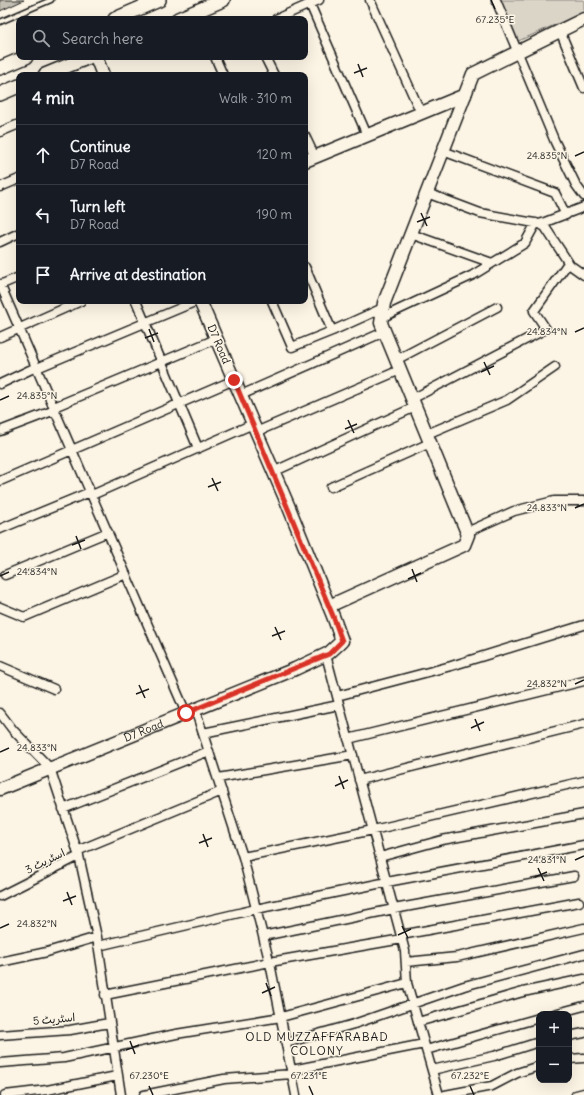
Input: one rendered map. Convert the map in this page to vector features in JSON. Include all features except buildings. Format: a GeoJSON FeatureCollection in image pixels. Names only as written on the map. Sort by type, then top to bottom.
{"type":"FeatureCollection","features":[{"type":"Feature","properties":{"kind":"main road"},"geometry":{"type":"LineString","coordinates":[[123,16],[159,0]]}},
{"type":"Feature","properties":{"kind":"main road"},"geometry":{"type":"LineString","coordinates":[[185,16],[223,0]]}},
{"type":"Feature","properties":{"kind":"main road"},"geometry":{"type":"LineString","coordinates":[[0,68],[19,60]]}},
{"type":"Feature","properties":{"kind":"main road"},"geometry":{"type":"LineString","coordinates":[[55,72],[82,60]]}},
{"type":"Feature","properties":{"kind":"main road"},"geometry":{"type":"LineString","coordinates":[[0,94],[16,87]]}},
{"type":"Feature","properties":{"kind":"street"},"geometry":{"type":"LineString","coordinates":[[283,16],[319,0]]}},
{"type":"Feature","properties":{"kind":"street"},"geometry":{"type":"LineString","coordinates":[[370,0],[422,113]]}},
{"type":"Feature","properties":{"kind":"street"},"geometry":{"type":"LineString","coordinates":[[496,0],[558,147],[576,184],[584,196]]}},
{"type":"Feature","properties":{"kind":"street"},"geometry":{"type":"LineString","coordinates":[[310,4],[367,136]]}},
{"type":"Feature","properties":{"kind":"street"},"geometry":{"type":"LineString","coordinates":[[329,606],[464,544],[468,535],[384,332],[381,323],[382,313],[473,74],[584,19]]}},
{"type":"Feature","properties":{"kind":"street"},"geometry":{"type":"LineString","coordinates":[[560,31],[584,88]]}},
{"type":"Feature","properties":{"kind":"street"},"geometry":{"type":"LineString","coordinates":[[97,60],[102,72]]}},
{"type":"Feature","properties":{"kind":"street"},"geometry":{"type":"LineString","coordinates":[[216,60],[222,72]]}},
{"type":"Feature","properties":{"kind":"street"},"geometry":{"type":"LineString","coordinates":[[266,60],[272,72]]}},
{"type":"Feature","properties":{"kind":"street"},"geometry":{"type":"LineString","coordinates":[[310,159],[464,95]]}},
{"type":"Feature","properties":{"kind":"street"},"geometry":{"type":"LineString","coordinates":[[0,132],[16,125]]}},
{"type":"Feature","properties":{"kind":"street"},"geometry":{"type":"LineString","coordinates":[[443,151],[555,193],[566,215]]}},
{"type":"Feature","properties":{"kind":"street"},"geometry":{"type":"LineString","coordinates":[[0,187],[16,180]]}},
{"type":"Feature","properties":{"kind":"street"},"geometry":{"type":"LineString","coordinates":[[427,193],[480,213],[538,223],[545,227],[568,262],[584,275]]}},
{"type":"Feature","properties":{"kind":"street"},"geometry":{"type":"LineString","coordinates":[[273,304],[292,347],[382,313],[473,275],[526,243],[538,223],[584,208]]}},
{"type":"Feature","properties":{"kind":"street"},"geometry":{"type":"LineString","coordinates":[[0,242],[16,234]]}},
{"type":"Feature","properties":{"kind":"street"},"geometry":{"type":"LineString","coordinates":[[411,234],[492,263]]}},
{"type":"Feature","properties":{"kind":"street"},"geometry":{"type":"LineString","coordinates":[[273,472],[414,403],[546,330],[534,311],[568,262]]}},
{"type":"Feature","properties":{"kind":"street"},"geometry":{"type":"LineString","coordinates":[[308,275],[332,331]]}},
{"type":"Feature","properties":{"kind":"street"},"geometry":{"type":"LineString","coordinates":[[16,278],[0,284],[126,574],[191,711],[203,733],[209,750],[243,857],[270,962],[296,1095]]}},
{"type":"Feature","properties":{"kind":"street"},"geometry":{"type":"LineString","coordinates":[[0,337],[74,304]]}},
{"type":"Feature","properties":{"kind":"street"},"geometry":{"type":"LineString","coordinates":[[137,304],[198,448]]}},
{"type":"Feature","properties":{"kind":"street"},"geometry":{"type":"LineString","coordinates":[[0,384],[192,304]]}},
{"type":"Feature","properties":{"kind":"street","name":"D7 Road"},"geometry":{"type":"LineString","coordinates":[[0,789],[326,655],[342,641],[255,428],[200,304]]}},
{"type":"Feature","properties":{"kind":"street"},"geometry":{"type":"LineString","coordinates":[[0,530],[198,448],[255,428],[398,365],[497,307]]}},
{"type":"Feature","properties":{"kind":"street"},"geometry":{"type":"LineString","coordinates":[[241,395],[384,332]]}},
{"type":"Feature","properties":{"kind":"street"},"geometry":{"type":"LineString","coordinates":[[0,431],[216,339]]}},
{"type":"Feature","properties":{"kind":"street"},"geometry":{"type":"LineString","coordinates":[[331,487],[507,400],[555,367]]}},
{"type":"Feature","properties":{"kind":"street"},"geometry":{"type":"LineString","coordinates":[[0,481],[234,380]]}},
{"type":"Feature","properties":{"kind":"street"},"geometry":{"type":"LineString","coordinates":[[467,532],[514,511],[554,501],[584,501]]}},
{"type":"Feature","properties":{"kind":"street"},"geometry":{"type":"LineString","coordinates":[[5,575],[108,532]]}},
{"type":"Feature","properties":{"kind":"street"},"geometry":{"type":"LineString","coordinates":[[0,607],[24,617],[126,574]]}},
{"type":"Feature","properties":{"kind":"street"},"geometry":{"type":"LineString","coordinates":[[337,696],[451,666],[584,625]]}},
{"type":"Feature","properties":{"kind":"street"},"geometry":{"type":"LineString","coordinates":[[326,655],[401,937],[406,962],[407,984],[439,1095]]}},
{"type":"Feature","properties":{"kind":"street"},"geometry":{"type":"LineString","coordinates":[[0,666],[54,689]]}},
{"type":"Feature","properties":{"kind":"street"},"geometry":{"type":"LineString","coordinates":[[348,739],[584,681]]}},
{"type":"Feature","properties":{"kind":"street"},"geometry":{"type":"LineString","coordinates":[[203,733],[339,705]]}},
{"type":"Feature","properties":{"kind":"street"},"geometry":{"type":"LineString","coordinates":[[0,713],[13,730],[50,768],[78,854],[97,937],[121,1095]]}},
{"type":"Feature","properties":{"kind":"street"},"geometry":{"type":"LineString","coordinates":[[359,780],[584,724]]}},
{"type":"Feature","properties":{"kind":"street"},"geometry":{"type":"LineString","coordinates":[[63,809],[209,750]]}},
{"type":"Feature","properties":{"kind":"street"},"geometry":{"type":"LineString","coordinates":[[218,778],[353,755]]}},
{"type":"Feature","properties":{"kind":"street"},"geometry":{"type":"LineString","coordinates":[[243,857],[373,830],[584,781]]}},
{"type":"Feature","properties":{"kind":"street","name":"اسٹریٹ 3"},"geometry":{"type":"LineString","coordinates":[[0,896],[78,854],[222,791]]}},
{"type":"Feature","properties":{"kind":"street"},"geometry":{"type":"LineString","coordinates":[[380,857],[442,840],[584,814]]}},
{"type":"Feature","properties":{"kind":"street"},"geometry":{"type":"LineString","coordinates":[[98,946],[256,909],[387,882],[584,846]]}},
{"type":"Feature","properties":{"kind":"street"},"geometry":{"type":"LineString","coordinates":[[263,936],[394,909],[574,876]]}},
{"type":"Feature","properties":{"kind":"street"},"geometry":{"type":"LineString","coordinates":[[105,995],[579,902]]}},
{"type":"Feature","properties":{"kind":"street"},"geometry":{"type":"LineString","coordinates":[[406,962],[457,957],[584,928]]}},
{"type":"Feature","properties":{"kind":"street"},"geometry":{"type":"LineString","coordinates":[[0,962],[47,952],[97,937]]}},
{"type":"Feature","properties":{"kind":"street"},"geometry":{"type":"LineString","coordinates":[[286,1043],[354,1024],[464,986],[584,954]]}},
{"type":"Feature","properties":{"kind":"street"},"geometry":{"type":"LineString","coordinates":[[418,1022],[523,992],[584,979]]}},
{"type":"Feature","properties":{"kind":"street"},"geometry":{"type":"LineString","coordinates":[[0,1063],[64,1058],[176,1034],[281,1017],[407,984]]}},
{"type":"Feature","properties":{"kind":"street"},"geometry":{"type":"LineString","coordinates":[[565,1011],[584,1006]]}},
{"type":"Feature","properties":{"kind":"street"},"geometry":{"type":"LineString","coordinates":[[144,1095],[224,1079],[292,1072],[425,1047],[536,1019]]}},
{"type":"Feature","properties":{"kind":"street","name":"اسٹریٹ 5"},"geometry":{"type":"LineString","coordinates":[[0,1035],[70,1030],[110,1023]]}},
{"type":"Feature","properties":{"kind":"street"},"geometry":{"type":"LineString","coordinates":[[572,1035],[584,1033]]}},
{"type":"Feature","properties":{"kind":"street"},"geometry":{"type":"LineString","coordinates":[[432,1070],[494,1056],[536,1043]]}},
{"type":"Feature","properties":{"kind":"street"},"geometry":{"type":"LineString","coordinates":[[572,1060],[584,1058]]}},
{"type":"Feature","properties":{"kind":"street"},"geometry":{"type":"LineString","coordinates":[[445,1095],[492,1086],[517,1073],[536,1067]]}},
{"type":"Feature","properties":{"kind":"street"},"geometry":{"type":"LineString","coordinates":[[5,1095],[47,1090],[117,1076]]}},
{"type":"Feature","properties":{"kind":"street"},"geometry":{"type":"LineString","coordinates":[[576,1095],[584,1093]]}},
{"type":"Feature","properties":{"kind":"lane"},"geometry":{"type":"LineString","coordinates":[[0,22],[51,0]]}},
{"type":"Feature","properties":{"kind":"shaded area"},"geometry":{"type":"Polygon","coordinates":[[[497,0],[584,0],[584,12],[516,42],[497,0]]]}},
{"type":"Feature","properties":{"kind":"district","name":"OLD MUZZAFFARABAD COLONY"},"geometry":{"type":"Point","coordinates":[317,1043]}},
{"type":"Feature","properties":{"kind":"route"},"geometry":{"type":"LineString","coordinates":[[186,713],[329,654],[342,641],[288,505],[234,380]]}}]}
